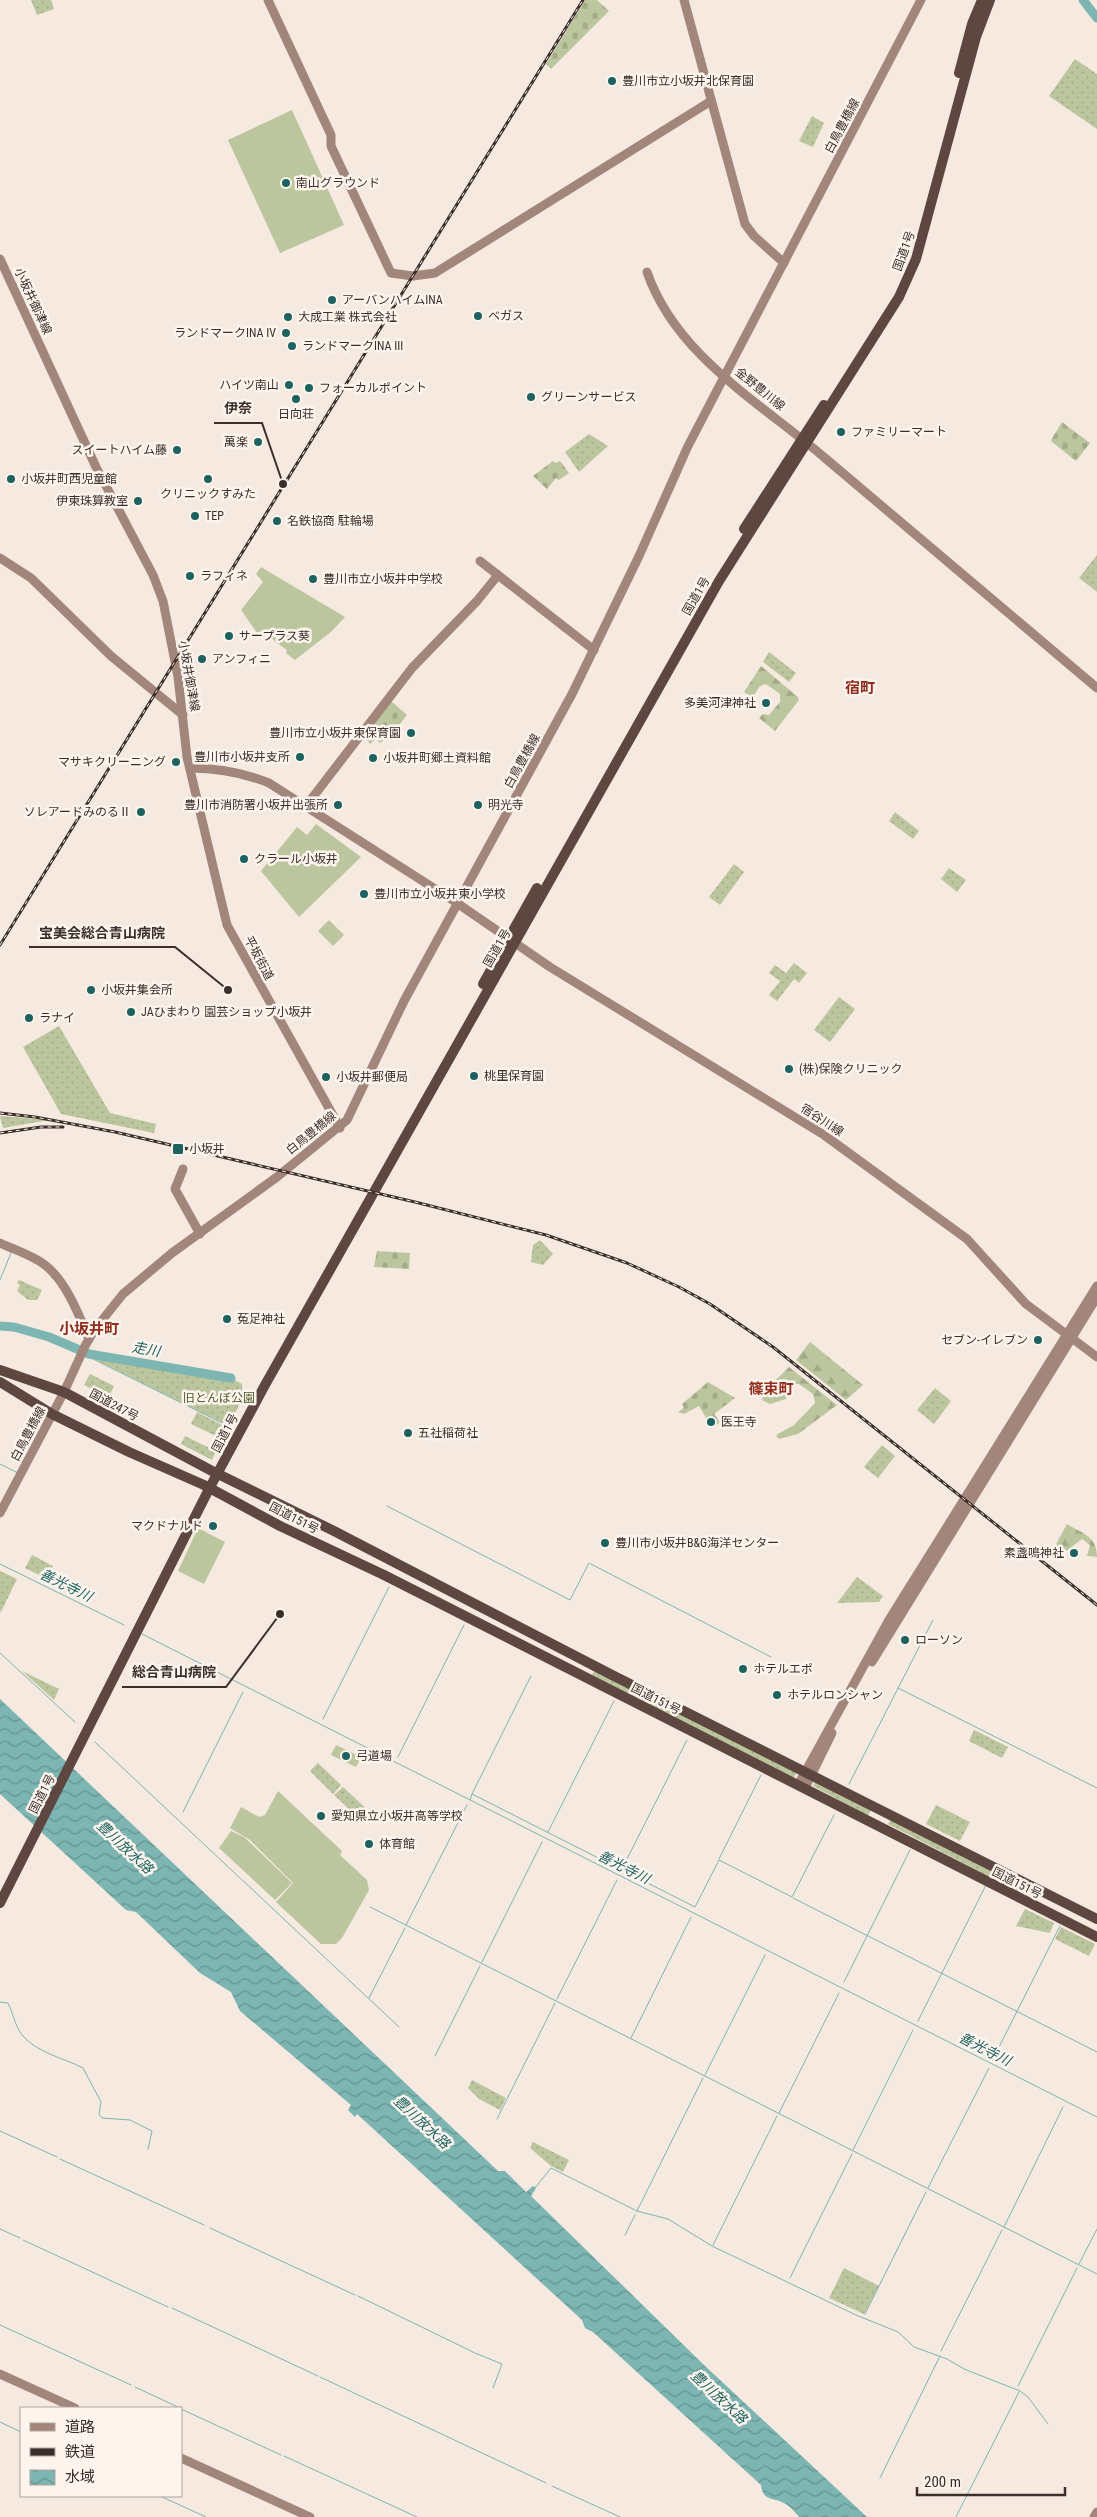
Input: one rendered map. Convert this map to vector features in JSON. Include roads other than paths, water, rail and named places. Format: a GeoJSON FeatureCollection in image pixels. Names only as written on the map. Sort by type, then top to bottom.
{"type":"FeatureCollection","features":[{"type":"Feature","properties":{"kind":"highway","name":"国道1号"},"geometry":{"type":"LineString","coordinates":[[805,441],[871,332],[908,266],[972,24],[982,0]]}},
{"type":"Feature","properties":{"kind":"highway","name":"国道1号"},"geometry":{"type":"LineString","coordinates":[[0,1903],[31,1836],[207,1487],[455,1038],[715,575],[899,297],[915,262],[973,46],[990,0]]}},
{"type":"Feature","properties":{"kind":"highway","name":"国道247号"},"geometry":{"type":"LineString","coordinates":[[0,1370],[64,1392],[215,1472]]}},
{"type":"Feature","properties":{"kind":"highway"},"geometry":{"type":"LineString","coordinates":[[0,1382],[52,1414],[129,1452],[207,1487]]}},
{"type":"Feature","properties":{"kind":"highway","name":"国道151号"},"geometry":{"type":"LineString","coordinates":[[215,1472],[1097,1919]]}},
{"type":"Feature","properties":{"kind":"highway","name":"国道151号"},"geometry":{"type":"LineString","coordinates":[[207,1487],[1097,1937]]}},
{"type":"Feature","properties":{"kind":"highway","name":"国道1号"},"geometry":{"type":"LineString","coordinates":[[0,1889],[31,1836]]}},
{"type":"Feature","properties":{"kind":"main road"},"geometry":{"type":"LineString","coordinates":[[268,0],[331,135],[331,146],[390,273],[413,276],[435,273],[711,101]]}},
{"type":"Feature","properties":{"kind":"main road"},"geometry":{"type":"LineString","coordinates":[[684,0],[745,224],[754,236],[784,263]]}},
{"type":"Feature","properties":{"kind":"main road","name":"白鳥豊橋線"},"geometry":{"type":"LineString","coordinates":[[784,263],[922,0]]}},
{"type":"Feature","properties":{"kind":"main road","name":"小坂井御津線"},"geometry":{"type":"LineString","coordinates":[[0,259],[96,467],[153,575],[162,601],[178,677],[193,785]]}},
{"type":"Feature","properties":{"kind":"main road","name":"金野豊川線"},"geometry":{"type":"LineString","coordinates":[[784,263],[724,377],[805,441],[1097,688]]}},
{"type":"Feature","properties":{"kind":"main road"},"geometry":{"type":"LineString","coordinates":[[647,272],[664,309],[675,325],[724,377]]}},
{"type":"Feature","properties":{"kind":"main road","name":"白鳥豊橋線"},"geometry":{"type":"LineString","coordinates":[[0,1513],[64,1392],[89,1339],[123,1294],[140,1278],[340,1128],[351,1114],[404,1001],[520,791],[594,650],[639,556],[688,446],[724,377]]}},
{"type":"Feature","properties":{"kind":"main road"},"geometry":{"type":"LineString","coordinates":[[0,558],[31,578],[111,656],[183,715]]}},
{"type":"Feature","properties":{"kind":"main road"},"geometry":{"type":"LineString","coordinates":[[480,561],[594,650]]}},
{"type":"Feature","properties":{"kind":"main road"},"geometry":{"type":"LineString","coordinates":[[306,806],[412,668],[477,601],[498,575]]}},
{"type":"Feature","properties":{"kind":"main road"},"geometry":{"type":"LineString","coordinates":[[190,768],[216,769],[254,776],[269,782],[511,940]]}},
{"type":"Feature","properties":{"kind":"main road","name":"平坂街道"},"geometry":{"type":"LineString","coordinates":[[193,785],[227,925],[340,1128]]}},
{"type":"Feature","properties":{"kind":"main road","name":"宿谷川線"},"geometry":{"type":"LineString","coordinates":[[511,940],[550,967],[824,1135],[967,1239],[1026,1304],[1097,1357]]}},
{"type":"Feature","properties":{"kind":"main road"},"geometry":{"type":"LineString","coordinates":[[183,1169],[175,1189],[200,1234]]}},
{"type":"Feature","properties":{"kind":"main road"},"geometry":{"type":"LineString","coordinates":[[0,1242],[38,1260],[51,1270],[64,1289],[89,1339]]}},
{"type":"Feature","properties":{"kind":"main road"},"geometry":{"type":"LineString","coordinates":[[1069,1336],[1097,1286]]}},
{"type":"Feature","properties":{"kind":"main road"},"geometry":{"type":"LineString","coordinates":[[801,1787],[889,1620],[1069,1336],[1097,1297]]}},
{"type":"Feature","properties":{"kind":"main road"},"geometry":{"type":"LineString","coordinates":[[0,2374],[73,2407]]}},
{"type":"Feature","properties":{"kind":"main road"},"geometry":{"type":"LineString","coordinates":[[182,2458],[310,2517]]}},
{"type":"Feature","properties":{"kind":"main road"},"geometry":{"type":"LineString","coordinates":[[1094,2517],[1097,2512]]}},
{"type":"Feature","properties":{"kind":"water","name":"豊川放水路"},"geometry":{"type":"Polygon","coordinates":[[[0,1699],[498,2171],[505,2171],[526,2192],[533,2186],[536,2188],[531,2196],[704,2365],[867,2517],[799,2517],[786,2504],[767,2497],[761,2485],[593,2332],[585,2328],[582,2320],[357,2114],[355,2117],[348,2110],[351,2105],[240,2011],[231,1992],[200,1973],[136,1912],[126,1910],[0,1794],[0,1699]]]}},
{"type":"Feature","properties":{"kind":"waterway"},"geometry":{"type":"LineString","coordinates":[[1083,0],[1097,18]]}},
{"type":"Feature","properties":{"kind":"waterway"},"geometry":{"type":"LineString","coordinates":[[0,1280],[11,1253]]}},
{"type":"Feature","properties":{"kind":"waterway","name":"走川"},"geometry":{"type":"LineString","coordinates":[[0,1326],[14,1327],[49,1337],[89,1354],[231,1378]]}},
{"type":"Feature","properties":{"kind":"waterway"},"geometry":{"type":"LineString","coordinates":[[85,1355],[228,1426]]}},
{"type":"Feature","properties":{"kind":"waterway"},"geometry":{"type":"LineString","coordinates":[[0,1464],[18,1473]]}},
{"type":"Feature","properties":{"kind":"waterway"},"geometry":{"type":"LineString","coordinates":[[387,1506],[570,1600],[589,1563],[771,1657]]}},
{"type":"Feature","properties":{"kind":"waterway","name":"善光寺川"},"geometry":{"type":"LineString","coordinates":[[0,1564],[124,1625]]}},
{"type":"Feature","properties":{"kind":"waterway"},"geometry":{"type":"LineString","coordinates":[[323,1719],[389,1587]]}},
{"type":"Feature","properties":{"kind":"waterway"},"geometry":{"type":"LineString","coordinates":[[849,1784],[933,1620]]}},
{"type":"Feature","properties":{"kind":"waterway"},"geometry":{"type":"LineString","coordinates":[[398,1757],[464,1625]]}},
{"type":"Feature","properties":{"kind":"waterway","name":"善光寺川"},"geometry":{"type":"LineString","coordinates":[[142,1634],[1097,2117]]}},
{"type":"Feature","properties":{"kind":"waterway"},"geometry":{"type":"LineString","coordinates":[[0,1653],[75,1722]]}},
{"type":"Feature","properties":{"kind":"waterway"},"geometry":{"type":"LineString","coordinates":[[472,1794],[531,1676]]}},
{"type":"Feature","properties":{"kind":"waterway"},"geometry":{"type":"LineString","coordinates":[[898,1688],[1097,1788]]}},
{"type":"Feature","properties":{"kind":"waterway"},"geometry":{"type":"LineString","coordinates":[[183,1812],[243,1692]]}},
{"type":"Feature","properties":{"kind":"waterway"},"geometry":{"type":"LineString","coordinates":[[548,1832],[614,1701]]}},
{"type":"Feature","properties":{"kind":"waterway"},"geometry":{"type":"LineString","coordinates":[[622,1869],[687,1740]]}},
{"type":"Feature","properties":{"kind":"waterway"},"geometry":{"type":"LineString","coordinates":[[95,1742],[399,2027]]}},
{"type":"Feature","properties":{"kind":"waterway"},"geometry":{"type":"LineString","coordinates":[[719,1859],[761,1775]]}},
{"type":"Feature","properties":{"kind":"waterway"},"geometry":{"type":"LineString","coordinates":[[470,1800],[472,1794],[695,1907],[719,1860],[792,1897],[834,1815]]}},
{"type":"Feature","properties":{"kind":"waterway"},"geometry":{"type":"LineString","coordinates":[[406,1925],[467,1805]]}},
{"type":"Feature","properties":{"kind":"waterway"},"geometry":{"type":"LineString","coordinates":[[482,1962],[542,1842]]}},
{"type":"Feature","properties":{"kind":"waterway"},"geometry":{"type":"LineString","coordinates":[[844,1982],[910,1850]]}},
{"type":"Feature","properties":{"kind":"waterway"},"geometry":{"type":"LineString","coordinates":[[557,1999],[617,1880]]}},
{"type":"Feature","properties":{"kind":"waterway"},"geometry":{"type":"LineString","coordinates":[[918,2021],[986,1885]]}},
{"type":"Feature","properties":{"kind":"waterway"},"geometry":{"type":"LineString","coordinates":[[793,1898],[1097,2052]]}},
{"type":"Feature","properties":{"kind":"waterway"},"geometry":{"type":"LineString","coordinates":[[370,1907],[1097,2274]]}},
{"type":"Feature","properties":{"kind":"waterway"},"geometry":{"type":"LineString","coordinates":[[631,2038],[691,1917]]}},
{"type":"Feature","properties":{"kind":"waterway"},"geometry":{"type":"LineString","coordinates":[[993,2059],[1060,1926]]}},
{"type":"Feature","properties":{"kind":"waterway"},"geometry":{"type":"LineString","coordinates":[[369,1998],[405,1928]]}},
{"type":"Feature","properties":{"kind":"waterway"},"geometry":{"type":"LineString","coordinates":[[705,2075],[765,1955]]}},
{"type":"Feature","properties":{"kind":"waterway"},"geometry":{"type":"LineString","coordinates":[[435,2056],[480,1966]]}},
{"type":"Feature","properties":{"kind":"waterway"},"geometry":{"type":"LineString","coordinates":[[779,2113],[839,1993]]}},
{"type":"Feature","properties":{"kind":"waterway"},"geometry":{"type":"LineString","coordinates":[[0,2002],[8,2003],[18,2028],[28,2041],[43,2051],[83,2068],[101,2102],[99,2114],[102,2118],[130,2120],[152,2131],[148,2149]]}},
{"type":"Feature","properties":{"kind":"waterway"},"geometry":{"type":"LineString","coordinates":[[497,2119],[555,2003]]}},
{"type":"Feature","properties":{"kind":"waterway"},"geometry":{"type":"LineString","coordinates":[[853,2150],[913,2030]]}},
{"type":"Feature","properties":{"kind":"waterway"},"geometry":{"type":"LineString","coordinates":[[928,2188],[989,2068]]}},
{"type":"Feature","properties":{"kind":"waterway"},"geometry":{"type":"LineString","coordinates":[[637,2211],[703,2078]]}},
{"type":"Feature","properties":{"kind":"waterway"},"geometry":{"type":"LineString","coordinates":[[1004,2227],[1063,2107]]}},
{"type":"Feature","properties":{"kind":"waterway"},"geometry":{"type":"LineString","coordinates":[[713,2245],[777,2116]]}},
{"type":"Feature","properties":{"kind":"waterway"},"geometry":{"type":"LineString","coordinates":[[0,2131],[57,2157]]}},
{"type":"Feature","properties":{"kind":"waterway"},"geometry":{"type":"LineString","coordinates":[[790,2278],[852,2154]]}},
{"type":"Feature","properties":{"kind":"waterway"},"geometry":{"type":"LineString","coordinates":[[60,2159],[204,2225]]}},
{"type":"Feature","properties":{"kind":"waterway"},"geometry":{"type":"LineString","coordinates":[[535,2188],[551,2168],[637,2211],[668,2219],[712,2246],[856,2315],[898,2332],[914,2347],[947,2359],[964,2369],[1020,2391],[1028,2397],[1048,2424]]}},
{"type":"Feature","properties":{"kind":"waterway"},"geometry":{"type":"LineString","coordinates":[[865,2314],[926,2192]]}},
{"type":"Feature","properties":{"kind":"waterway"},"geometry":{"type":"LineString","coordinates":[[625,2235],[635,2215]]}},
{"type":"Feature","properties":{"kind":"waterway"},"geometry":{"type":"LineString","coordinates":[[210,2228],[355,2295]]}},
{"type":"Feature","properties":{"kind":"waterway"},"geometry":{"type":"LineString","coordinates":[[0,2229],[20,2238]]}},
{"type":"Feature","properties":{"kind":"waterway"},"geometry":{"type":"LineString","coordinates":[[1079,2264],[1097,2229]]}},
{"type":"Feature","properties":{"kind":"waterway"},"geometry":{"type":"LineString","coordinates":[[941,2351],[1002,2230]]}},
{"type":"Feature","properties":{"kind":"waterway"},"geometry":{"type":"LineString","coordinates":[[23,2240],[168,2307]]}},
{"type":"Feature","properties":{"kind":"waterway"},"geometry":{"type":"LineString","coordinates":[[1018,2386],[1077,2268]]}},
{"type":"Feature","properties":{"kind":"waterway"},"geometry":{"type":"LineString","coordinates":[[358,2296],[475,2353],[502,2364],[493,2388]]}},
{"type":"Feature","properties":{"kind":"waterway"},"geometry":{"type":"LineString","coordinates":[[172,2308],[318,2376]]}},
{"type":"Feature","properties":{"kind":"waterway"},"geometry":{"type":"LineString","coordinates":[[0,2325],[131,2385]]}},
{"type":"Feature","properties":{"kind":"waterway"},"geometry":{"type":"LineString","coordinates":[[880,2478],[940,2356]]}},
{"type":"Feature","properties":{"kind":"waterway"},"geometry":{"type":"LineString","coordinates":[[320,2377],[546,2483]]}},
{"type":"Feature","properties":{"kind":"waterway"},"geometry":{"type":"LineString","coordinates":[[135,2387],[178,2407]]}},
{"type":"Feature","properties":{"kind":"waterway"},"geometry":{"type":"LineString","coordinates":[[956,2517],[1019,2392]]}},
{"type":"Feature","properties":{"kind":"waterway"},"geometry":{"type":"LineString","coordinates":[[182,2409],[281,2455]]}},
{"type":"Feature","properties":{"kind":"waterway"},"geometry":{"type":"LineString","coordinates":[[0,2422],[20,2432]]}},
{"type":"Feature","properties":{"kind":"waterway"},"geometry":{"type":"LineString","coordinates":[[284,2456],[417,2517]]}},
{"type":"Feature","properties":{"kind":"waterway"},"geometry":{"type":"LineString","coordinates":[[552,2486],[620,2517]]}},
{"type":"Feature","properties":{"kind":"waterway"},"geometry":{"type":"LineString","coordinates":[[162,2497],[206,2517]]}},
{"type":"Feature","properties":{"kind":"railway"},"geometry":{"type":"LineString","coordinates":[[0,945],[583,0]]}},
{"type":"Feature","properties":{"kind":"railway"},"geometry":{"type":"LineString","coordinates":[[0,1113],[35,1117],[115,1132],[415,1202],[546,1235],[627,1263],[679,1287],[710,1304],[773,1347],[1097,1605]]}},
{"type":"Feature","properties":{"kind":"railway"},"geometry":{"type":"LineString","coordinates":[[0,1133],[41,1127],[63,1127]]}},
{"type":"Feature","properties":{"kind":"place","name":"豊川市立小坂井北保育園"},"geometry":{"type":"Point","coordinates":[612,81]}},
{"type":"Feature","properties":{"kind":"place","name":"南山グラウンド"},"geometry":{"type":"Point","coordinates":[286,183]}},
{"type":"Feature","properties":{"kind":"place","name":"アーバンハイムINA"},"geometry":{"type":"Point","coordinates":[332,300]}},
{"type":"Feature","properties":{"kind":"place","name":"ベガス"},"geometry":{"type":"Point","coordinates":[478,316]}},
{"type":"Feature","properties":{"kind":"place","name":"大成工業 株式会社"},"geometry":{"type":"Point","coordinates":[288,317]}},
{"type":"Feature","properties":{"kind":"place","name":"ランドマークINA IV"},"geometry":{"type":"Point","coordinates":[286,333]}},
{"type":"Feature","properties":{"kind":"place","name":"ランドマークINA III"},"geometry":{"type":"Point","coordinates":[292,346]}},
{"type":"Feature","properties":{"kind":"place","name":"ハイツ南山"},"geometry":{"type":"Point","coordinates":[289,385]}},
{"type":"Feature","properties":{"kind":"place","name":"フォーカルポイント"},"geometry":{"type":"Point","coordinates":[309,388]}},
{"type":"Feature","properties":{"kind":"place","name":"グリーンサービス"},"geometry":{"type":"Point","coordinates":[531,397]}},
{"type":"Feature","properties":{"kind":"place","name":"日向荘"},"geometry":{"type":"Point","coordinates":[296,399]}},
{"type":"Feature","properties":{"kind":"place","name":"ファミリーマート"},"geometry":{"type":"Point","coordinates":[841,432]}},
{"type":"Feature","properties":{"kind":"place","name":"萬楽"},"geometry":{"type":"Point","coordinates":[258,442]}},
{"type":"Feature","properties":{"kind":"place","name":"スイートハイム藤"},"geometry":{"type":"Point","coordinates":[177,450]}},
{"type":"Feature","properties":{"kind":"place","name":"小坂井町西児童館"},"geometry":{"type":"Point","coordinates":[11,479]}},
{"type":"Feature","properties":{"kind":"place","name":"クリニックすみた"},"geometry":{"type":"Point","coordinates":[208,479]}},
{"type":"Feature","properties":{"kind":"place","name":"伊奈"},"geometry":{"type":"Point","coordinates":[283,484]}},
{"type":"Feature","properties":{"kind":"place","name":"伊東珠算教室"},"geometry":{"type":"Point","coordinates":[138,501]}},
{"type":"Feature","properties":{"kind":"place","name":"TEP"},"geometry":{"type":"Point","coordinates":[195,516]}},
{"type":"Feature","properties":{"kind":"place","name":"名鉄協商 駐輪場"},"geometry":{"type":"Point","coordinates":[277,521]}},
{"type":"Feature","properties":{"kind":"place","name":"ラフィネ"},"geometry":{"type":"Point","coordinates":[190,576]}},
{"type":"Feature","properties":{"kind":"place","name":"豊川市立小坂井中学校"},"geometry":{"type":"Point","coordinates":[313,579]}},
{"type":"Feature","properties":{"kind":"place","name":"サープラス葵"},"geometry":{"type":"Point","coordinates":[229,636]}},
{"type":"Feature","properties":{"kind":"place","name":"アンフィニ"},"geometry":{"type":"Point","coordinates":[202,659]}},
{"type":"Feature","properties":{"kind":"place","name":"多美河津神社"},"geometry":{"type":"Point","coordinates":[766,703]}},
{"type":"Feature","properties":{"kind":"place","name":"豊川市立小坂井東保育園"},"geometry":{"type":"Point","coordinates":[411,733]}},
{"type":"Feature","properties":{"kind":"place","name":"豊川市小坂井支所"},"geometry":{"type":"Point","coordinates":[300,757]}},
{"type":"Feature","properties":{"kind":"place","name":"小坂井町郷土資料館"},"geometry":{"type":"Point","coordinates":[373,758]}},
{"type":"Feature","properties":{"kind":"place","name":"マサキクリーニング"},"geometry":{"type":"Point","coordinates":[176,762]}},
{"type":"Feature","properties":{"kind":"place","name":"豊川市消防署小坂井出張所"},"geometry":{"type":"Point","coordinates":[338,805]}},
{"type":"Feature","properties":{"kind":"place","name":"明光寺"},"geometry":{"type":"Point","coordinates":[478,805]}},
{"type":"Feature","properties":{"kind":"place","name":"ソレアードみのるⅡ"},"geometry":{"type":"Point","coordinates":[141,812]}},
{"type":"Feature","properties":{"kind":"place","name":"クラール小坂井"},"geometry":{"type":"Point","coordinates":[244,859]}},
{"type":"Feature","properties":{"kind":"place","name":"豊川市立小坂井東小学校"},"geometry":{"type":"Point","coordinates":[364,894]}},
{"type":"Feature","properties":{"kind":"place","name":"小坂井集会所"},"geometry":{"type":"Point","coordinates":[91,990]}},
{"type":"Feature","properties":{"kind":"place","name":"宝美会総合青山病院"},"geometry":{"type":"Point","coordinates":[228,990]}},
{"type":"Feature","properties":{"kind":"place","name":"JAひまわり 園芸ショップ小坂井"},"geometry":{"type":"Point","coordinates":[131,1012]}},
{"type":"Feature","properties":{"kind":"place","name":"ラナイ"},"geometry":{"type":"Point","coordinates":[29,1018]}},
{"type":"Feature","properties":{"kind":"place","name":"(株)保険クリニック"},"geometry":{"type":"Point","coordinates":[789,1069]}},
{"type":"Feature","properties":{"kind":"place","name":"桃里保育園"},"geometry":{"type":"Point","coordinates":[474,1076]}},
{"type":"Feature","properties":{"kind":"place","name":"小坂井郵便局"},"geometry":{"type":"Point","coordinates":[326,1077]}},
{"type":"Feature","properties":{"kind":"place","name":"小坂井"},"geometry":{"type":"Point","coordinates":[178,1149]}},
{"type":"Feature","properties":{"kind":"place","name":"菟足神社"},"geometry":{"type":"Point","coordinates":[227,1319]}},
{"type":"Feature","properties":{"kind":"place","name":"セブン-イレブン"},"geometry":{"type":"Point","coordinates":[1038,1340]}},
{"type":"Feature","properties":{"kind":"place","name":"医王寺"},"geometry":{"type":"Point","coordinates":[711,1422]}},
{"type":"Feature","properties":{"kind":"place","name":"五社稲荷社"},"geometry":{"type":"Point","coordinates":[408,1433]}},
{"type":"Feature","properties":{"kind":"place","name":"マクドナルド"},"geometry":{"type":"Point","coordinates":[213,1526]}},
{"type":"Feature","properties":{"kind":"place","name":"豊川市小坂井B&G海洋センター"},"geometry":{"type":"Point","coordinates":[605,1543]}},
{"type":"Feature","properties":{"kind":"place","name":"素盞鳴神社"},"geometry":{"type":"Point","coordinates":[1074,1553]}},
{"type":"Feature","properties":{"kind":"place","name":"総合青山病院"},"geometry":{"type":"Point","coordinates":[280,1614]}},
{"type":"Feature","properties":{"kind":"place","name":"ローソン"},"geometry":{"type":"Point","coordinates":[905,1640]}},
{"type":"Feature","properties":{"kind":"place","name":"ホテルエポ"},"geometry":{"type":"Point","coordinates":[743,1669]}},
{"type":"Feature","properties":{"kind":"place","name":"ホテルロンシャン"},"geometry":{"type":"Point","coordinates":[777,1695]}},
{"type":"Feature","properties":{"kind":"place","name":"弓道場"},"geometry":{"type":"Point","coordinates":[346,1756]}},
{"type":"Feature","properties":{"kind":"place","name":"愛知県立小坂井高等学校"},"geometry":{"type":"Point","coordinates":[321,1816]}},
{"type":"Feature","properties":{"kind":"place","name":"体育館"},"geometry":{"type":"Point","coordinates":[369,1844]}},
{"type":"Feature","properties":{"kind":"district","name":"宿町"},"geometry":{"type":"Point","coordinates":[860,688]}},
{"type":"Feature","properties":{"kind":"district","name":"小坂井町"},"geometry":{"type":"Point","coordinates":[89,1329]}},
{"type":"Feature","properties":{"kind":"district","name":"篠束町"},"geometry":{"type":"Point","coordinates":[771,1389]}},
{"type":"Feature","properties":{"kind":"park label","name":"旧とんぼ公園"},"geometry":{"type":"Point","coordinates":[219,1398]}}]}
